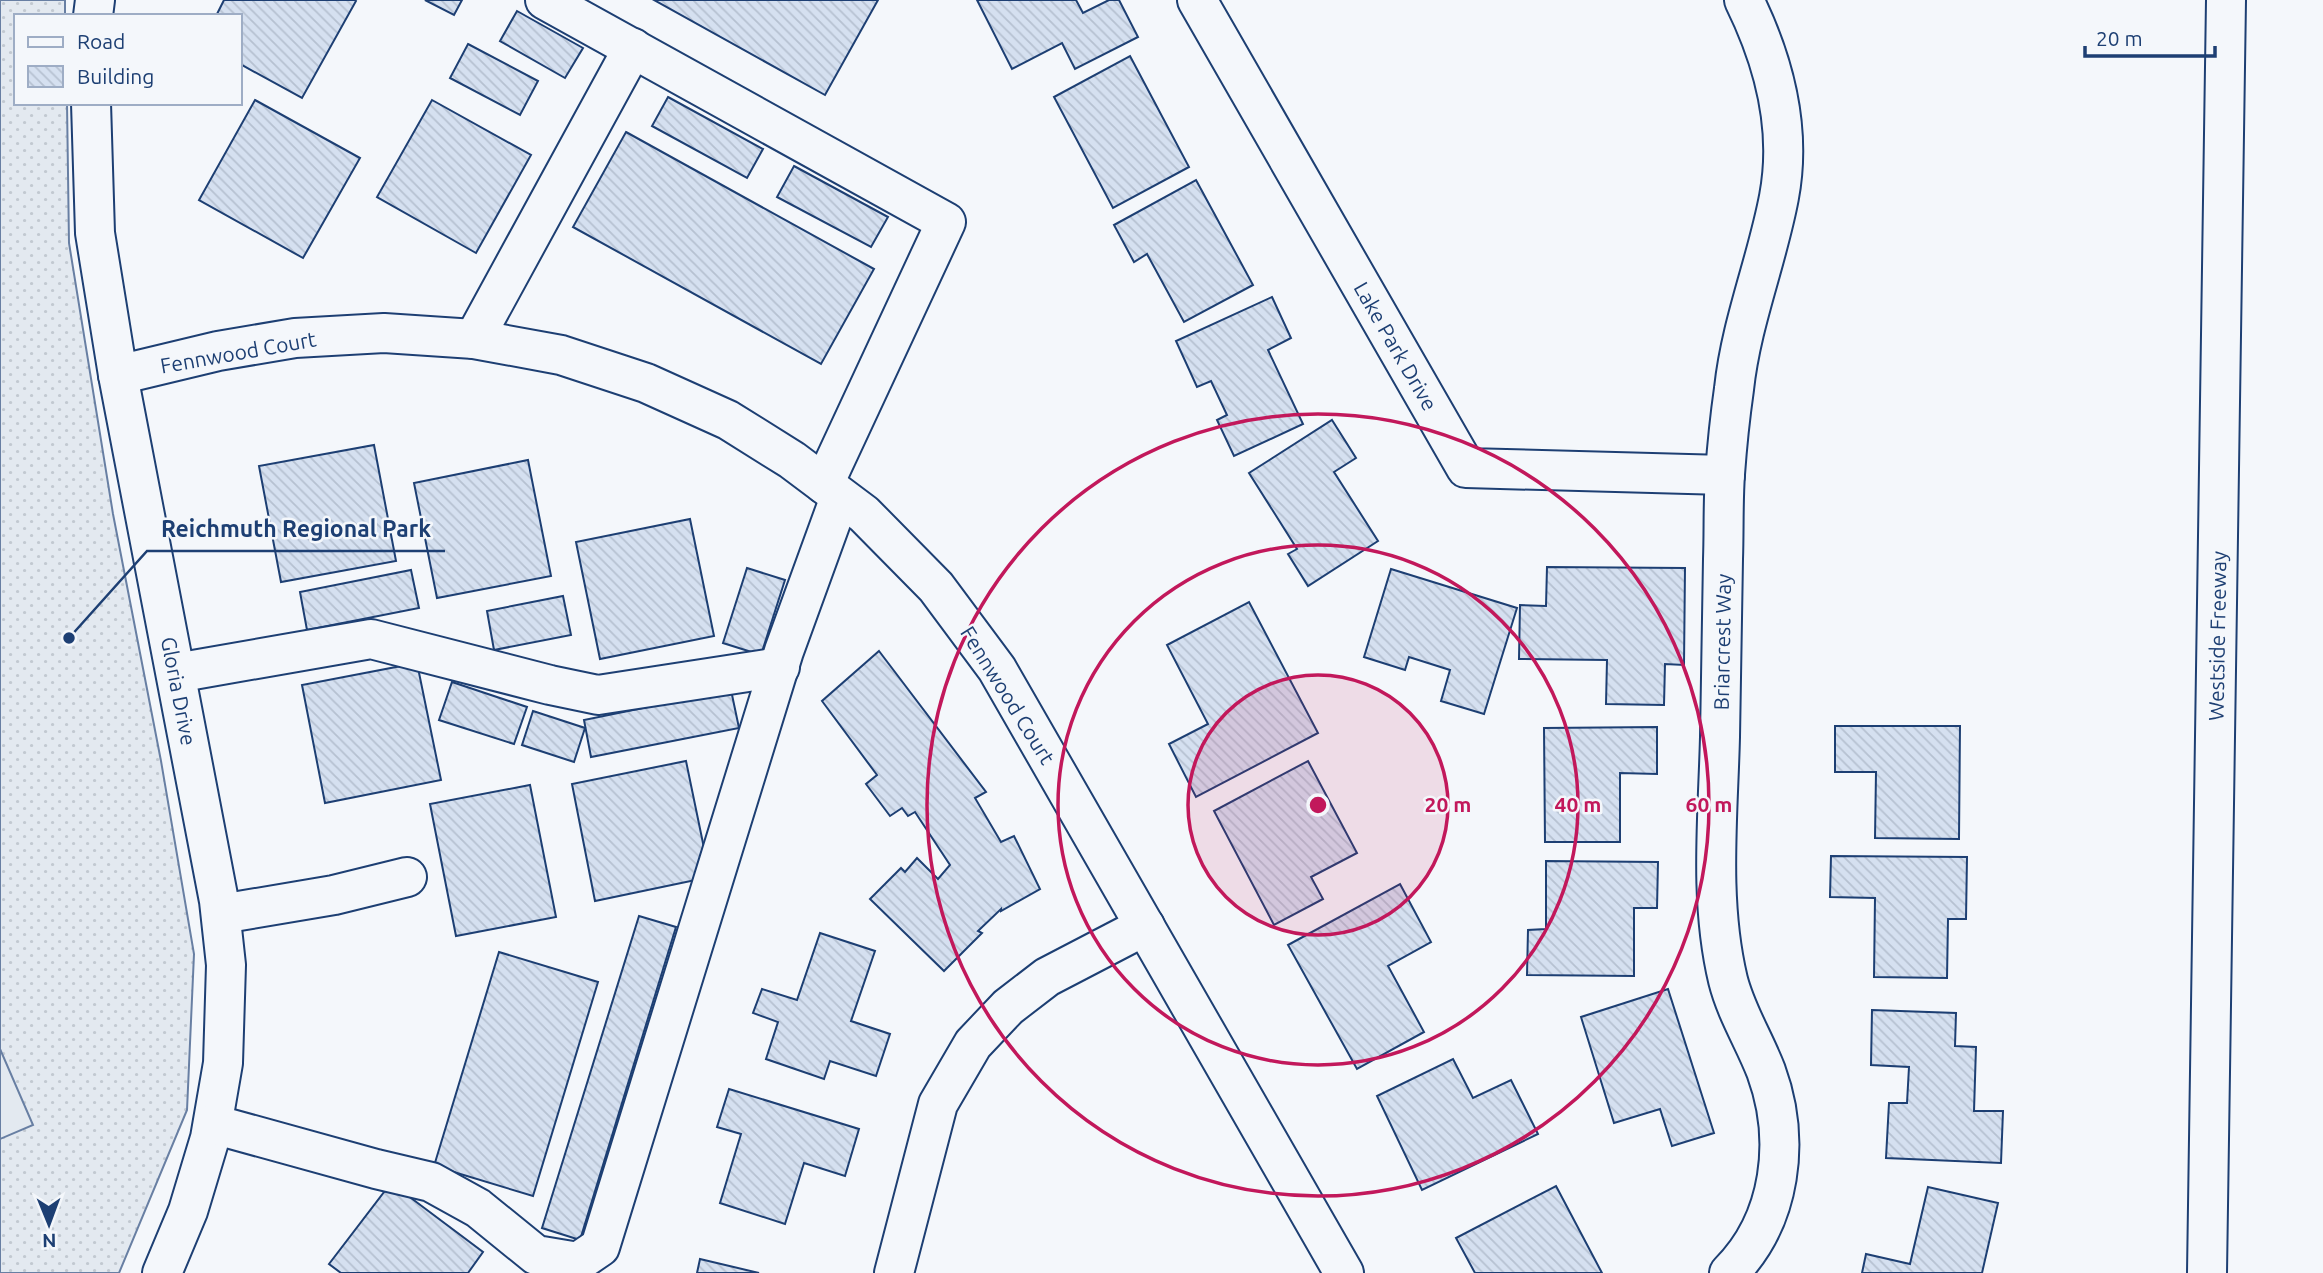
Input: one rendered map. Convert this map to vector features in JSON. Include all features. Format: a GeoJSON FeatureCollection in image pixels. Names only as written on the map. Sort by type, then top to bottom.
{"type":"FeatureCollection","features":[{"type":"Feature","properties":{"kind":"main road"},"geometry":{"type":"LineString","coordinates":[[213,1124],[432,1182],[478,1208],[536,1255],[578,1262],[600,1247],[780,667],[832,490],[946,222],[545,0]]}},
{"type":"Feature","properties":{"kind":"main road","name":"Lake Park Drive"},"geometry":{"type":"LineString","coordinates":[[1197,0],[1466,468],[1725,475]]}},
{"type":"Feature","properties":{"kind":"main road","name":"Briarcrest Way"},"geometry":{"type":"LineString","coordinates":[[1730,1273],[1754,1242],[1768,1212],[1776,1187],[1780,1154],[1778,1112],[1766,1070],[1743,1023],[1728,980],[1717,905],[1725,475],[1734,383],[1779,196],[1784,148],[1781,108],[1770,60],[1744,0]]}},
{"type":"Feature","properties":{"kind":"main road","name":"Westside Freeway"},"geometry":{"type":"LineString","coordinates":[[2207,1273],[2226,0]]}},
{"type":"Feature","properties":{"kind":"main road"},"geometry":{"type":"LineString","coordinates":[[474,339],[633,48]]}},
{"type":"Feature","properties":{"kind":"main road","name":"Gloria Drive"},"geometry":{"type":"LineString","coordinates":[[91,105],[95,233],[118,375],[221,914],[226,965],[223,1063],[213,1124],[188,1211],[162,1273]]}},
{"type":"Feature","properties":{"kind":"main road","name":"Fennwood Court"},"geometry":{"type":"LineString","coordinates":[[118,375],[218,351],[295,338],[384,333],[474,339],[561,355],[646,383],[728,420],[793,460],[864,514],[936,587],[997,669],[1344,1273]]}},
{"type":"Feature","properties":{"kind":"main road"},"geometry":{"type":"LineString","coordinates":[[176,673],[372,639],[598,695],[780,667]]}},
{"type":"Feature","properties":{"kind":"main road"},"geometry":{"type":"LineString","coordinates":[[221,914],[334,895],[407,877]]}},
{"type":"Feature","properties":{"kind":"main road"},"geometry":{"type":"LineString","coordinates":[[894,1273],[938,1104],[973,1044],[1008,1007],[1047,977],[1145,926]]}},
{"type":"Feature","properties":{"kind":"shaded area"},"geometry":{"type":"Polygon","coordinates":[[[0,0],[65,0],[65,14],[14,14],[14,105],[67,105],[69,243],[113,514],[161,761],[194,954],[187,1110],[119,1273],[0,1273],[0,0]]]}},
{"type":"Feature","properties":{"kind":"shaded area"},"geometry":{"type":"Polygon","coordinates":[[[0,1049],[33,1125],[0,1139],[0,1049]]]}},
{"type":"Feature","properties":{"kind":"building"},"geometry":{"type":"Polygon","coordinates":[[[224,0],[356,1],[302,98],[242,65],[242,14],[217,14],[224,0]]]}},
{"type":"Feature","properties":{"kind":"building"},"geometry":{"type":"Polygon","coordinates":[[[425,0],[462,0],[454,15],[425,0]]]}},
{"type":"Feature","properties":{"kind":"building"},"geometry":{"type":"Polygon","coordinates":[[[654,0],[878,0],[825,95],[654,0]]]}},
{"type":"Feature","properties":{"kind":"building"},"geometry":{"type":"Polygon","coordinates":[[[977,0],[1076,0],[1083,13],[1109,0],[1119,0],[1138,37],[1075,69],[1062,43],[1012,69],[977,0]]]}},
{"type":"Feature","properties":{"kind":"building"},"geometry":{"type":"Polygon","coordinates":[[[517,11],[583,48],[565,78],[500,41],[517,11]]]}},
{"type":"Feature","properties":{"kind":"building"},"geometry":{"type":"Polygon","coordinates":[[[468,44],[538,81],[520,115],[450,78],[468,44]]]}},
{"type":"Feature","properties":{"kind":"building"},"geometry":{"type":"Polygon","coordinates":[[[1130,56],[1189,167],[1113,208],[1054,97],[1130,56]]]}},
{"type":"Feature","properties":{"kind":"building"},"geometry":{"type":"Polygon","coordinates":[[[668,97],[763,149],[747,178],[652,126],[668,97]]]}},
{"type":"Feature","properties":{"kind":"building"},"geometry":{"type":"Polygon","coordinates":[[[255,100],[360,158],[303,258],[199,200],[255,100]]]}},
{"type":"Feature","properties":{"kind":"building"},"geometry":{"type":"Polygon","coordinates":[[[432,100],[531,155],[476,253],[377,197],[432,100]]]}},
{"type":"Feature","properties":{"kind":"building"},"geometry":{"type":"Polygon","coordinates":[[[626,132],[874,269],[821,364],[573,227],[626,132]]]}},
{"type":"Feature","properties":{"kind":"building"},"geometry":{"type":"Polygon","coordinates":[[[794,166],[888,217],[871,247],[777,197],[794,166]]]}},
{"type":"Feature","properties":{"kind":"building"},"geometry":{"type":"Polygon","coordinates":[[[1196,180],[1253,285],[1184,322],[1147,254],[1134,262],[1114,225],[1196,180]]]}},
{"type":"Feature","properties":{"kind":"building"},"geometry":{"type":"Polygon","coordinates":[[[1272,297],[1291,338],[1268,350],[1303,424],[1234,456],[1217,420],[1227,415],[1211,381],[1197,387],[1176,341],[1272,297]]]}},
{"type":"Feature","properties":{"kind":"building"},"geometry":{"type":"Polygon","coordinates":[[[1332,420],[1356,458],[1334,472],[1378,541],[1308,586],[1288,554],[1297,549],[1249,473],[1332,420]]]}},
{"type":"Feature","properties":{"kind":"building"},"geometry":{"type":"Polygon","coordinates":[[[374,445],[396,561],[281,582],[259,466],[374,445]]]}},
{"type":"Feature","properties":{"kind":"building"},"geometry":{"type":"Polygon","coordinates":[[[528,460],[551,576],[437,598],[414,483],[528,460]]]}},
{"type":"Feature","properties":{"kind":"building"},"geometry":{"type":"Polygon","coordinates":[[[690,519],[714,636],[600,659],[576,542],[690,519]]]}},
{"type":"Feature","properties":{"kind":"building"},"geometry":{"type":"Polygon","coordinates":[[[1547,567],[1685,568],[1684,665],[1665,664],[1664,705],[1606,704],[1607,660],[1519,659],[1520,605],[1546,606],[1547,567]]]}},
{"type":"Feature","properties":{"kind":"building"},"geometry":{"type":"Polygon","coordinates":[[[747,568],[785,580],[761,655],[723,643],[747,568]]]}},
{"type":"Feature","properties":{"kind":"building"},"geometry":{"type":"Polygon","coordinates":[[[1391,569],[1517,608],[1484,714],[1441,701],[1450,670],[1409,657],[1405,670],[1364,657],[1391,569]]]}},
{"type":"Feature","properties":{"kind":"building"},"geometry":{"type":"Polygon","coordinates":[[[411,570],[419,608],[307,630],[300,592],[411,570]]]}},
{"type":"Feature","properties":{"kind":"building"},"geometry":{"type":"Polygon","coordinates":[[[563,596],[571,635],[494,650],[487,611],[563,596]]]}},
{"type":"Feature","properties":{"kind":"building"},"geometry":{"type":"Polygon","coordinates":[[[1249,602],[1318,733],[1196,797],[1169,744],[1208,724],[1167,645],[1249,602]]]}},
{"type":"Feature","properties":{"kind":"building"},"geometry":{"type":"Polygon","coordinates":[[[879,651],[986,792],[975,798],[1001,842],[1014,836],[1040,889],[1001,909],[978,931],[982,933],[944,971],[870,899],[901,868],[905,872],[917,858],[938,879],[950,865],[915,812],[908,816],[902,808],[890,816],[866,784],[877,775],[822,701],[879,651]]]}},
{"type":"Feature","properties":{"kind":"building"},"geometry":{"type":"Polygon","coordinates":[[[417,663],[441,780],[325,803],[302,685],[417,663]]]}},
{"type":"Feature","properties":{"kind":"building"},"geometry":{"type":"Polygon","coordinates":[[[452,682],[527,707],[514,744],[439,720],[452,682]]]}},
{"type":"Feature","properties":{"kind":"building"},"geometry":{"type":"Polygon","coordinates":[[[731,690],[739,728],[591,757],[584,720],[731,690]]]}},
{"type":"Feature","properties":{"kind":"building"},"geometry":{"type":"Polygon","coordinates":[[[533,711],[585,728],[574,762],[522,745],[533,711]]]}},
{"type":"Feature","properties":{"kind":"building"},"geometry":{"type":"Polygon","coordinates":[[[1835,726],[1960,726],[1959,839],[1875,838],[1876,772],[1835,772],[1835,726]]]}},
{"type":"Feature","properties":{"kind":"building"},"geometry":{"type":"Polygon","coordinates":[[[1657,727],[1657,774],[1620,773],[1620,842],[1545,842],[1544,728],[1657,727]]]}},
{"type":"Feature","properties":{"kind":"building"},"geometry":{"type":"Polygon","coordinates":[[[686,761],[710,877],[595,901],[572,784],[686,761]]]}},
{"type":"Feature","properties":{"kind":"building"},"geometry":{"type":"Polygon","coordinates":[[[1308,761],[1357,853],[1311,877],[1323,899],[1274,925],[1214,811],[1308,761]]]}},
{"type":"Feature","properties":{"kind":"building"},"geometry":{"type":"Polygon","coordinates":[[[530,785],[556,917],[456,936],[430,804],[530,785]]]}},
{"type":"Feature","properties":{"kind":"building"},"geometry":{"type":"Polygon","coordinates":[[[1831,856],[1967,857],[1966,919],[1948,919],[1947,978],[1874,977],[1875,898],[1830,897],[1831,856]]]}},
{"type":"Feature","properties":{"kind":"building"},"geometry":{"type":"Polygon","coordinates":[[[1546,861],[1658,862],[1657,908],[1634,908],[1634,976],[1527,975],[1528,930],[1546,929],[1546,861]]]}},
{"type":"Feature","properties":{"kind":"building"},"geometry":{"type":"Polygon","coordinates":[[[1400,884],[1431,942],[1388,966],[1424,1032],[1357,1069],[1288,945],[1400,884]]]}},
{"type":"Feature","properties":{"kind":"building"},"geometry":{"type":"Polygon","coordinates":[[[639,916],[676,927],[580,1240],[542,1228],[639,916]]]}},
{"type":"Feature","properties":{"kind":"building"},"geometry":{"type":"Polygon","coordinates":[[[820,933],[875,951],[851,1021],[890,1034],[876,1076],[830,1061],[824,1079],[766,1059],[778,1022],[753,1013],[762,989],[797,1000],[820,933]]]}},
{"type":"Feature","properties":{"kind":"building"},"geometry":{"type":"Polygon","coordinates":[[[499,952],[598,982],[533,1196],[434,1166],[499,952]]]}},
{"type":"Feature","properties":{"kind":"building"},"geometry":{"type":"Polygon","coordinates":[[[1668,989],[1714,1133],[1672,1146],[1660,1109],[1614,1123],[1581,1017],[1668,989]]]}},
{"type":"Feature","properties":{"kind":"building"},"geometry":{"type":"Polygon","coordinates":[[[1872,1010],[1956,1013],[1955,1046],[1976,1047],[1974,1111],[2003,1111],[2001,1163],[1886,1158],[1889,1103],[1907,1103],[1909,1067],[1871,1065],[1872,1010]]]}},
{"type":"Feature","properties":{"kind":"building"},"geometry":{"type":"Polygon","coordinates":[[[1453,1059],[1473,1098],[1511,1080],[1538,1134],[1422,1190],[1377,1096],[1453,1059]]]}},
{"type":"Feature","properties":{"kind":"building"},"geometry":{"type":"Polygon","coordinates":[[[729,1089],[859,1129],[845,1176],[804,1163],[785,1224],[720,1203],[741,1134],[717,1127],[729,1089]]]}},
{"type":"Feature","properties":{"kind":"building"},"geometry":{"type":"Polygon","coordinates":[[[391,1183],[483,1252],[468,1273],[341,1273],[329,1264],[391,1183]]]}},
{"type":"Feature","properties":{"kind":"building"},"geometry":{"type":"Polygon","coordinates":[[[1556,1186],[1602,1273],[1475,1273],[1456,1238],[1556,1186]]]}},
{"type":"Feature","properties":{"kind":"building"},"geometry":{"type":"Polygon","coordinates":[[[1928,1187],[1998,1203],[1982,1273],[1862,1273],[1866,1254],[1910,1264],[1928,1187]]]}},
{"type":"Feature","properties":{"kind":"building"},"geometry":{"type":"Polygon","coordinates":[[[700,1259],[759,1273],[697,1273],[700,1259]]]}},
{"type":"Feature","properties":{"kind":"place","name":"Reichmuth Regional Park"},"geometry":{"type":"Point","coordinates":[69,638]}}]}
